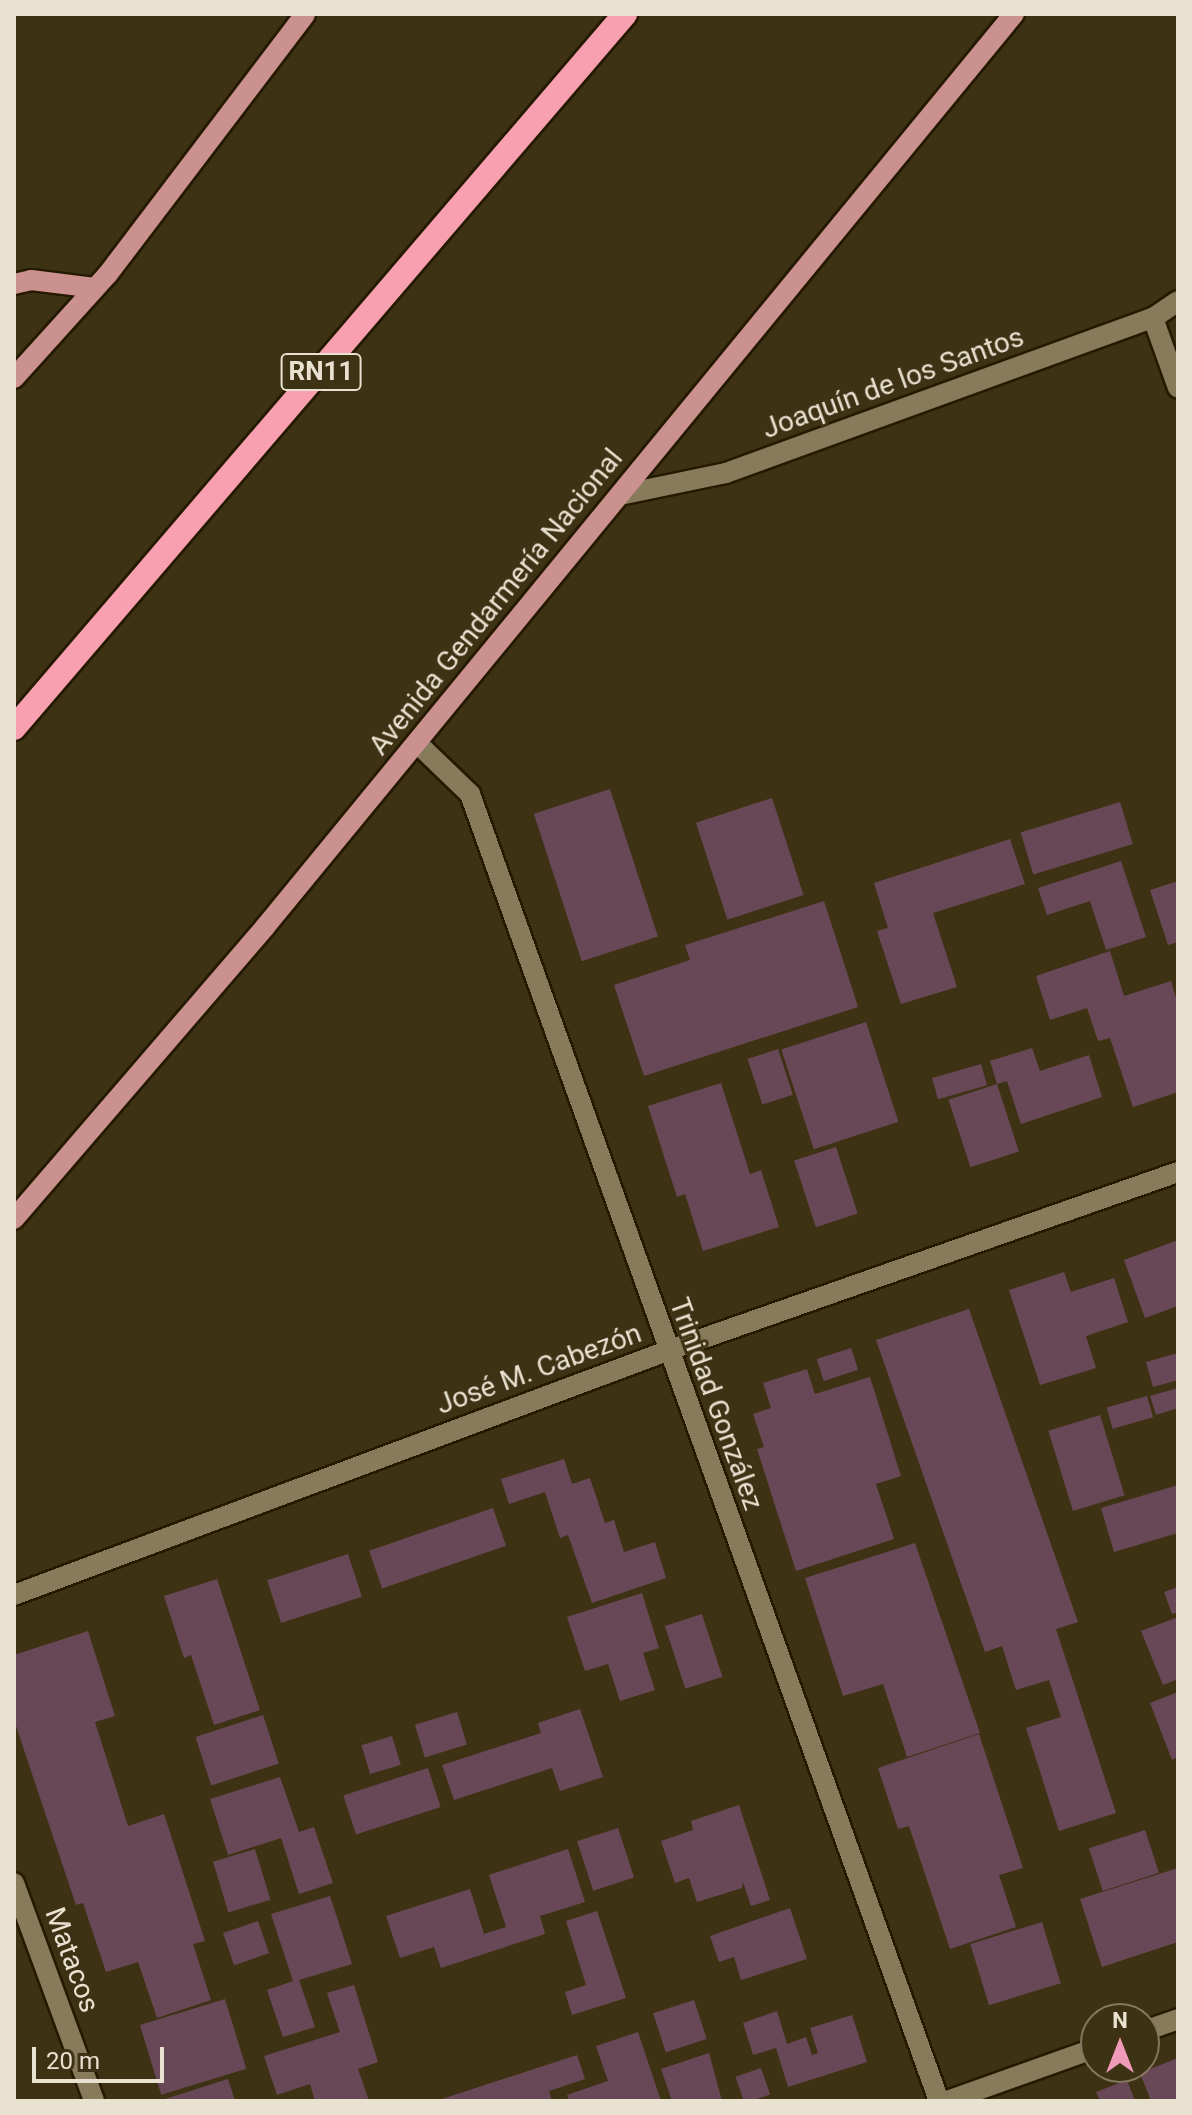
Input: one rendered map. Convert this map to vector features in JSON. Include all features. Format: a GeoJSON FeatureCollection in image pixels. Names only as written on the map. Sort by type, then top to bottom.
{"type":"FeatureCollection","features":[{"type":"Feature","properties":{"kind":"highway","name":"RN11"},"geometry":{"type":"LineString","coordinates":[[14,728],[625,14]]}},
{"type":"Feature","properties":{"kind":"main road"},"geometry":{"type":"LineString","coordinates":[[14,378],[95,288],[305,14]]}},
{"type":"Feature","properties":{"kind":"main road","name":"Avenida Gendarmería Nacional"},"geometry":{"type":"LineString","coordinates":[[14,1219],[417,743],[1014,14]]}},
{"type":"Feature","properties":{"kind":"main road"},"geometry":{"type":"LineString","coordinates":[[14,284],[31,280],[95,288]]}},
{"type":"Feature","properties":{"kind":"street","name":"Joaquín de los Santos"},"geometry":{"type":"LineString","coordinates":[[620,495],[726,473],[1153,318],[1178,301]]}},
{"type":"Feature","properties":{"kind":"street"},"geometry":{"type":"LineString","coordinates":[[1153,318],[1178,388]]}},
{"type":"Feature","properties":{"kind":"street","name":"Trinidad González"},"geometry":{"type":"LineString","coordinates":[[417,743],[470,794],[667,1351],[939,2101]]}},
{"type":"Feature","properties":{"kind":"street","name":"José M. Cabezón"},"geometry":{"type":"LineString","coordinates":[[14,1595],[667,1351],[1178,1172]]}},
{"type":"Feature","properties":{"kind":"street","name":"Matacos"},"geometry":{"type":"LineString","coordinates":[[14,1883],[94,2101]]}},
{"type":"Feature","properties":{"kind":"street"},"geometry":{"type":"LineString","coordinates":[[947,2101],[1080,2054]]}},
{"type":"Feature","properties":{"kind":"building"},"geometry":{"type":"Polygon","coordinates":[[[610,789],[658,936],[582,961],[534,814],[610,789]]]}},
{"type":"Feature","properties":{"kind":"building"},"geometry":{"type":"Polygon","coordinates":[[[772,798],[804,895],[727,920],[696,823],[772,798]]]}},
{"type":"Feature","properties":{"kind":"building"},"geometry":{"type":"Polygon","coordinates":[[[1120,802],[1133,844],[1033,874],[1021,832],[1120,802]]]}},
{"type":"Feature","properties":{"kind":"building"},"geometry":{"type":"Polygon","coordinates":[[[1010,839],[1025,884],[933,913],[957,987],[901,1004],[877,931],[888,928],[874,883],[1010,839]]]}},
{"type":"Feature","properties":{"kind":"building"},"geometry":{"type":"Polygon","coordinates":[[[1121,861],[1146,937],[1106,950],[1090,901],[1047,915],[1038,888],[1121,861]]]}},
{"type":"Feature","properties":{"kind":"building"},"geometry":{"type":"Polygon","coordinates":[[[1178,881],[1178,942],[1168,945],[1150,890],[1178,881]]]}},
{"type":"Feature","properties":{"kind":"building"},"geometry":{"type":"Polygon","coordinates":[[[824,901],[858,1007],[644,1076],[614,985],[690,960],[685,945],[824,901]]]}},
{"type":"Feature","properties":{"kind":"building"},"geometry":{"type":"Polygon","coordinates":[[[1110,951],[1124,996],[1171,981],[1178,1004],[1178,1092],[1133,1107],[1110,1038],[1098,1041],[1087,1008],[1050,1020],[1036,976],[1110,951]]]}},
{"type":"Feature","properties":{"kind":"building"},"geometry":{"type":"Polygon","coordinates":[[[866,1022],[898,1122],[814,1149],[781,1050],[866,1022]]]}},
{"type":"Feature","properties":{"kind":"building"},"geometry":{"type":"Polygon","coordinates":[[[1032,1048],[1040,1071],[1089,1055],[1102,1097],[1021,1124],[1007,1081],[997,1084],[990,1061],[1032,1048]]]}},
{"type":"Feature","properties":{"kind":"building"},"geometry":{"type":"Polygon","coordinates":[[[778,1049],[793,1095],[762,1105],[748,1059],[778,1049]]]}},
{"type":"Feature","properties":{"kind":"building"},"geometry":{"type":"Polygon","coordinates":[[[981,1064],[987,1085],[938,1099],[932,1078],[981,1064]]]}},
{"type":"Feature","properties":{"kind":"building"},"geometry":{"type":"Polygon","coordinates":[[[721,1083],[750,1174],[761,1170],[779,1227],[703,1251],[685,1194],[677,1197],[648,1106],[721,1083]]]}},
{"type":"Feature","properties":{"kind":"building"},"geometry":{"type":"Polygon","coordinates":[[[997,1084],[1019,1152],[970,1167],[948,1100],[997,1084]]]}},
{"type":"Feature","properties":{"kind":"building"},"geometry":{"type":"Polygon","coordinates":[[[836,1147],[858,1214],[816,1227],[794,1161],[836,1147]]]}},
{"type":"Feature","properties":{"kind":"building"},"geometry":{"type":"Polygon","coordinates":[[[1178,1240],[1178,1306],[1145,1318],[1124,1260],[1178,1240]]]}},
{"type":"Feature","properties":{"kind":"building"},"geometry":{"type":"Polygon","coordinates":[[[1064,1272],[1071,1292],[1114,1278],[1128,1322],[1086,1336],[1096,1368],[1040,1385],[1009,1290],[1064,1272]]]}},
{"type":"Feature","properties":{"kind":"building"},"geometry":{"type":"Polygon","coordinates":[[[969,1309],[1078,1622],[1056,1629],[1116,1813],[1059,1831],[1026,1728],[1061,1717],[1049,1680],[1016,1690],[1002,1646],[985,1652],[876,1340],[969,1309]]]}},
{"type":"Feature","properties":{"kind":"building"},"geometry":{"type":"Polygon","coordinates":[[[851,1348],[858,1370],[824,1381],[817,1359],[851,1348]]]}},
{"type":"Feature","properties":{"kind":"building"},"geometry":{"type":"Polygon","coordinates":[[[1178,1353],[1178,1380],[1153,1387],[1146,1362],[1178,1353]]]}},
{"type":"Feature","properties":{"kind":"building"},"geometry":{"type":"Polygon","coordinates":[[[807,1369],[815,1394],[870,1377],[901,1476],[876,1484],[894,1539],[796,1571],[757,1449],[764,1447],[753,1414],[771,1408],[763,1383],[807,1369]]]}},
{"type":"Feature","properties":{"kind":"building"},"geometry":{"type":"Polygon","coordinates":[[[1178,1388],[1178,1408],[1156,1415],[1150,1396],[1178,1388]]]}},
{"type":"Feature","properties":{"kind":"building"},"geometry":{"type":"Polygon","coordinates":[[[1147,1396],[1153,1417],[1113,1429],[1107,1408],[1147,1396]]]}},
{"type":"Feature","properties":{"kind":"building"},"geometry":{"type":"Polygon","coordinates":[[[1100,1415],[1125,1495],[1073,1511],[1048,1431],[1100,1415]]]}},
{"type":"Feature","properties":{"kind":"building"},"geometry":{"type":"Polygon","coordinates":[[[564,1459],[572,1484],[590,1478],[605,1523],[614,1520],[624,1552],[655,1542],[666,1578],[592,1603],[568,1535],[560,1538],[545,1492],[509,1504],[501,1479],[564,1459]]]}},
{"type":"Feature","properties":{"kind":"building"},"geometry":{"type":"Polygon","coordinates":[[[1178,1485],[1178,1533],[1114,1552],[1101,1508],[1178,1485]]]}},
{"type":"Feature","properties":{"kind":"building"},"geometry":{"type":"Polygon","coordinates":[[[493,1508],[506,1546],[382,1588],[369,1551],[493,1508]]]}},
{"type":"Feature","properties":{"kind":"building"},"geometry":{"type":"Polygon","coordinates":[[[915,1543],[980,1733],[907,1757],[883,1684],[843,1696],[805,1578],[915,1543]]]}},
{"type":"Feature","properties":{"kind":"building"},"geometry":{"type":"Polygon","coordinates":[[[348,1554],[362,1597],[281,1623],[267,1580],[348,1554]]]}},
{"type":"Feature","properties":{"kind":"building"},"geometry":{"type":"Polygon","coordinates":[[[217,1579],[260,1710],[214,1725],[191,1655],[184,1658],[164,1596],[217,1579]]]}},
{"type":"Feature","properties":{"kind":"building"},"geometry":{"type":"Polygon","coordinates":[[[1178,1587],[1178,1612],[1172,1614],[1164,1592],[1178,1587]]]}},
{"type":"Feature","properties":{"kind":"building"},"geometry":{"type":"Polygon","coordinates":[[[642,1593],[659,1648],[643,1653],[655,1690],[620,1701],[608,1664],[585,1671],[567,1617],[642,1593]]]}},
{"type":"Feature","properties":{"kind":"building"},"geometry":{"type":"Polygon","coordinates":[[[702,1614],[722,1677],[685,1689],[665,1626],[702,1614]]]}},
{"type":"Feature","properties":{"kind":"building"},"geometry":{"type":"Polygon","coordinates":[[[1178,1617],[1178,1679],[1163,1685],[1141,1631],[1178,1617]]]}},
{"type":"Feature","properties":{"kind":"building"},"geometry":{"type":"Polygon","coordinates":[[[88,1631],[115,1716],[95,1722],[128,1826],[164,1814],[205,1941],[193,1944],[211,2000],[157,2018],[138,1962],[106,1972],[83,1903],[76,1905],[14,1720],[14,1655],[88,1631]]]}},
{"type":"Feature","properties":{"kind":"building"},"geometry":{"type":"Polygon","coordinates":[[[1178,1692],[1178,1757],[1172,1760],[1150,1703],[1178,1692]]]}},
{"type":"Feature","properties":{"kind":"building"},"geometry":{"type":"Polygon","coordinates":[[[580,1709],[603,1777],[560,1791],[552,1768],[454,1800],[442,1765],[541,1733],[538,1723],[580,1709]]]}},
{"type":"Feature","properties":{"kind":"building"},"geometry":{"type":"Polygon","coordinates":[[[457,1712],[467,1745],[425,1757],[415,1725],[457,1712]]]}},
{"type":"Feature","properties":{"kind":"building"},"geometry":{"type":"Polygon","coordinates":[[[263,1715],[279,1764],[211,1785],[195,1737],[263,1715]]]}},
{"type":"Feature","properties":{"kind":"building"},"geometry":{"type":"Polygon","coordinates":[[[979,1734],[1023,1868],[999,1875],[1016,1927],[950,1949],[909,1826],[898,1829],[878,1768],[979,1734]]]}},
{"type":"Feature","properties":{"kind":"building"},"geometry":{"type":"Polygon","coordinates":[[[392,1736],[401,1765],[370,1774],[361,1745],[392,1736]]]}},
{"type":"Feature","properties":{"kind":"building"},"geometry":{"type":"Polygon","coordinates":[[[428,1768],[441,1807],[356,1834],[343,1796],[428,1768]]]}},
{"type":"Feature","properties":{"kind":"building"},"geometry":{"type":"Polygon","coordinates":[[[280,1777],[299,1832],[314,1827],[333,1883],[299,1894],[281,1838],[228,1855],[210,1799],[280,1777]]]}},
{"type":"Feature","properties":{"kind":"building"},"geometry":{"type":"Polygon","coordinates":[[[739,1805],[770,1900],[751,1906],[743,1882],[742,1888],[697,1902],[689,1878],[675,1883],[661,1841],[693,1830],[691,1821],[739,1805]]]}},
{"type":"Feature","properties":{"kind":"building"},"geometry":{"type":"Polygon","coordinates":[[[618,1828],[634,1877],[593,1891],[577,1841],[618,1828]]]}},
{"type":"Feature","properties":{"kind":"building"},"geometry":{"type":"Polygon","coordinates":[[[1145,1830],[1159,1873],[1103,1891],[1089,1848],[1145,1830]]]}},
{"type":"Feature","properties":{"kind":"building"},"geometry":{"type":"Polygon","coordinates":[[[255,1849],[270,1900],[228,1913],[213,1862],[255,1849]]]}},
{"type":"Feature","properties":{"kind":"building"},"geometry":{"type":"Polygon","coordinates":[[[568,1849],[585,1902],[540,1916],[545,1934],[441,1968],[434,1947],[400,1958],[386,1916],[470,1889],[484,1934],[506,1927],[489,1875],[568,1849]]]}},
{"type":"Feature","properties":{"kind":"building"},"geometry":{"type":"Polygon","coordinates":[[[1178,1868],[1178,1942],[1102,1967],[1080,1899],[1178,1868]]]}},
{"type":"Feature","properties":{"kind":"building"},"geometry":{"type":"Polygon","coordinates":[[[330,1896],[352,1964],[299,1980],[315,2027],[283,2037],[267,1990],[293,1981],[271,1914],[330,1896]]]}},
{"type":"Feature","properties":{"kind":"building"},"geometry":{"type":"Polygon","coordinates":[[[790,1908],[807,1959],[741,1980],[734,1957],[719,1962],[710,1936],[790,1908]]]}},
{"type":"Feature","properties":{"kind":"building"},"geometry":{"type":"Polygon","coordinates":[[[597,1911],[626,1998],[572,2015],[565,1992],[586,1985],[566,1921],[597,1911]]]}},
{"type":"Feature","properties":{"kind":"building"},"geometry":{"type":"Polygon","coordinates":[[[258,1921],[269,1953],[234,1965],[223,1933],[258,1921]]]}},
{"type":"Feature","properties":{"kind":"building"},"geometry":{"type":"Polygon","coordinates":[[[1042,1922],[1061,1983],[989,2005],[970,1944],[1042,1922]]]}},
{"type":"Feature","properties":{"kind":"building"},"geometry":{"type":"Polygon","coordinates":[[[354,1985],[378,2062],[358,2069],[369,2101],[315,2101],[310,2084],[277,2095],[264,2056],[340,2032],[327,1993],[354,1985]]]}},
{"type":"Feature","properties":{"kind":"building"},"geometry":{"type":"Polygon","coordinates":[[[225,1999],[246,2069],[161,2095],[140,2025],[225,1999]]]}},
{"type":"Feature","properties":{"kind":"building"},"geometry":{"type":"Polygon","coordinates":[[[694,2000],[707,2039],[666,2052],[653,2013],[694,2000]]]}},
{"type":"Feature","properties":{"kind":"building"},"geometry":{"type":"Polygon","coordinates":[[[777,2011],[787,2044],[806,2037],[812,2055],[818,2053],[810,2028],[852,2015],[867,2062],[788,2087],[776,2048],[753,2055],[743,2023],[777,2011]]]}},
{"type":"Feature","properties":{"kind":"building"},"geometry":{"type":"Polygon","coordinates":[[[638,2032],[661,2101],[569,2101],[567,2095],[608,2081],[596,2046],[638,2032]]]}},
{"type":"Feature","properties":{"kind":"building"},"geometry":{"type":"Polygon","coordinates":[[[709,2053],[722,2101],[672,2101],[661,2069],[709,2053]]]}},
{"type":"Feature","properties":{"kind":"building"},"geometry":{"type":"Polygon","coordinates":[[[577,2055],[585,2079],[549,2091],[552,2101],[436,2101],[577,2055]]]}},
{"type":"Feature","properties":{"kind":"building"},"geometry":{"type":"Polygon","coordinates":[[[1178,2058],[1178,2101],[1151,2101],[1144,2083],[1160,2083],[1160,2065],[1178,2058]]]}},
{"type":"Feature","properties":{"kind":"building"},"geometry":{"type":"Polygon","coordinates":[[[761,2068],[770,2094],[744,2101],[735,2077],[761,2068]]]}},
{"type":"Feature","properties":{"kind":"building"},"geometry":{"type":"Polygon","coordinates":[[[228,2079],[235,2101],[162,2101],[162,2100],[228,2079]]]}},
{"type":"Feature","properties":{"kind":"building"},"geometry":{"type":"Polygon","coordinates":[[[1128,2083],[1135,2101],[1100,2101],[1096,2092],[1128,2083]]]}}]}
